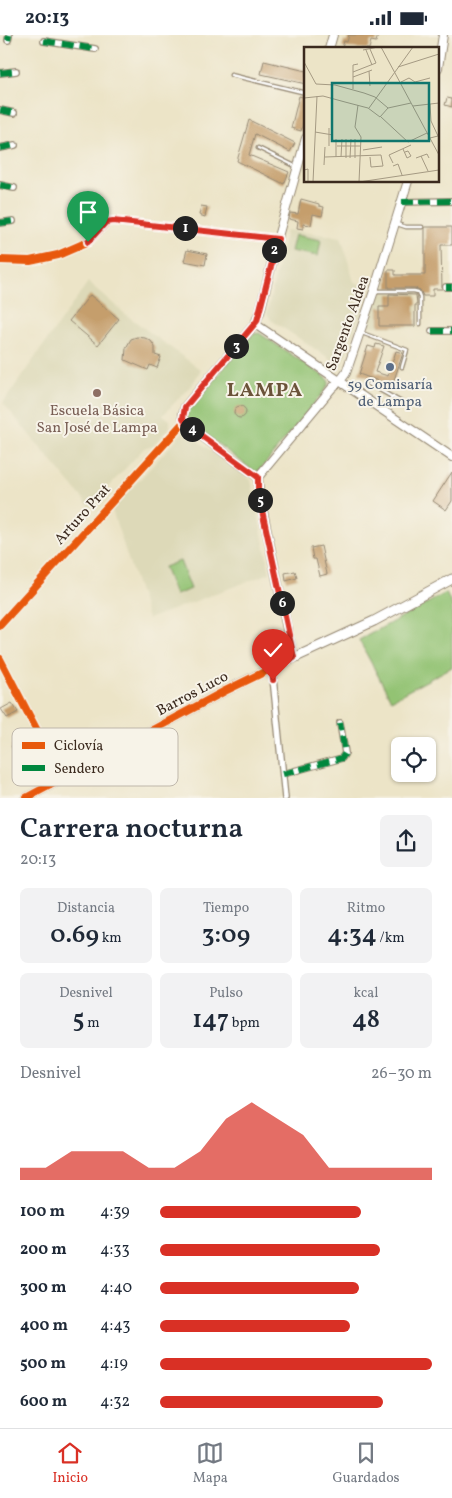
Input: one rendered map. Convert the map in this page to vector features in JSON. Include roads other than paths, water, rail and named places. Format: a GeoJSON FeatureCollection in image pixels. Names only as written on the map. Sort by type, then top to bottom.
{"type":"FeatureCollection","features":[{"type":"Feature","properties":{"kind":"main road"},"geometry":{"type":"LineString","coordinates":[[440,55],[443,35]]}},
{"type":"Feature","properties":{"kind":"main road","name":"Arturo Prat"},"geometry":{"type":"LineString","coordinates":[[0,625],[184,421],[185,407],[255,324],[260,312],[298,168],[303,159]]}},
{"type":"Feature","properties":{"kind":"main road","name":"Sargento Aldea"},"geometry":{"type":"LineString","coordinates":[[258,477],[348,370],[407,183]]}},
{"type":"Feature","properties":{"kind":"main road"},"geometry":{"type":"LineString","coordinates":[[255,324],[452,457]]}},
{"type":"Feature","properties":{"kind":"main road"},"geometry":{"type":"LineString","coordinates":[[184,421],[188,426],[258,477],[258,492],[294,658]]}},
{"type":"Feature","properties":{"kind":"main road","name":"Barros Luco"},"geometry":{"type":"LineString","coordinates":[[158,728],[272,667],[374,621],[452,579]]}},
{"type":"Feature","properties":{"kind":"main road"},"geometry":{"type":"LineString","coordinates":[[0,659],[36,728]]}},
{"type":"Feature","properties":{"kind":"main road","name":"Barros Luco"},"geometry":{"type":"LineString","coordinates":[[26,798],[49,786]]}},
{"type":"Feature","properties":{"kind":"street"},"geometry":{"type":"LineString","coordinates":[[44,40],[95,49]]}},
{"type":"Feature","properties":{"kind":"street"},"geometry":{"type":"LineString","coordinates":[[0,73],[16,71]]}},
{"type":"Feature","properties":{"kind":"street"},"geometry":{"type":"LineString","coordinates":[[0,110],[14,113]]}},
{"type":"Feature","properties":{"kind":"street"},"geometry":{"type":"LineString","coordinates":[[0,148],[15,145]]}},
{"type":"Feature","properties":{"kind":"street"},"geometry":{"type":"LineString","coordinates":[[0,185],[14,189]]}},
{"type":"Feature","properties":{"kind":"street"},"geometry":{"type":"LineString","coordinates":[[402,202],[452,201]]}},
{"type":"Feature","properties":{"kind":"street"},"geometry":{"type":"LineString","coordinates":[[0,223],[13,221]]}},
{"type":"Feature","properties":{"kind":"street"},"geometry":{"type":"LineString","coordinates":[[0,260],[30,261],[58,255],[88,242],[106,222],[113,221],[278,239]]}},
{"type":"Feature","properties":{"kind":"street"},"geometry":{"type":"LineString","coordinates":[[432,331],[452,331]]}},
{"type":"Feature","properties":{"kind":"street"},"geometry":{"type":"LineString","coordinates":[[272,667],[286,798]]}},
{"type":"Feature","properties":{"kind":"street"},"geometry":{"type":"LineString","coordinates":[[283,773],[342,757],[344,753],[340,723]]}},
{"type":"Feature","properties":{"kind":"lane"},"geometry":{"type":"LineString","coordinates":[[231,75],[304,93]]}},
{"type":"Feature","properties":{"kind":"lane"},"geometry":{"type":"LineString","coordinates":[[258,148],[298,168]]}},
{"type":"Feature","properties":{"kind":"lane"},"geometry":{"type":"LineString","coordinates":[[396,223],[406,227],[422,227]]}},
{"type":"Feature","properties":{"kind":"lane"},"geometry":{"type":"LineString","coordinates":[[374,291],[418,292],[420,297],[420,324]]}},
{"type":"Feature","properties":{"kind":"lane"},"geometry":{"type":"LineString","coordinates":[[360,333],[407,350],[402,367]]}},
{"type":"Feature","properties":{"kind":"lane"},"geometry":{"type":"LineString","coordinates":[[369,384],[403,403]]}},
{"type":"Feature","properties":{"kind":"lane"},"geometry":{"type":"LineString","coordinates":[[382,410],[393,397]]}},
{"type":"Feature","properties":{"kind":"place","name":"59 Comisaría de Lampa"},"geometry":{"type":"Point","coordinates":[390,367]}},
{"type":"Feature","properties":{"kind":"place","name":"Escuela Básica San José de Lampa"},"geometry":{"type":"Point","coordinates":[97,393]}},
{"type":"Feature","properties":{"kind":"district","name":"LAMPA"},"geometry":{"type":"Point","coordinates":[265,389]}}]}
